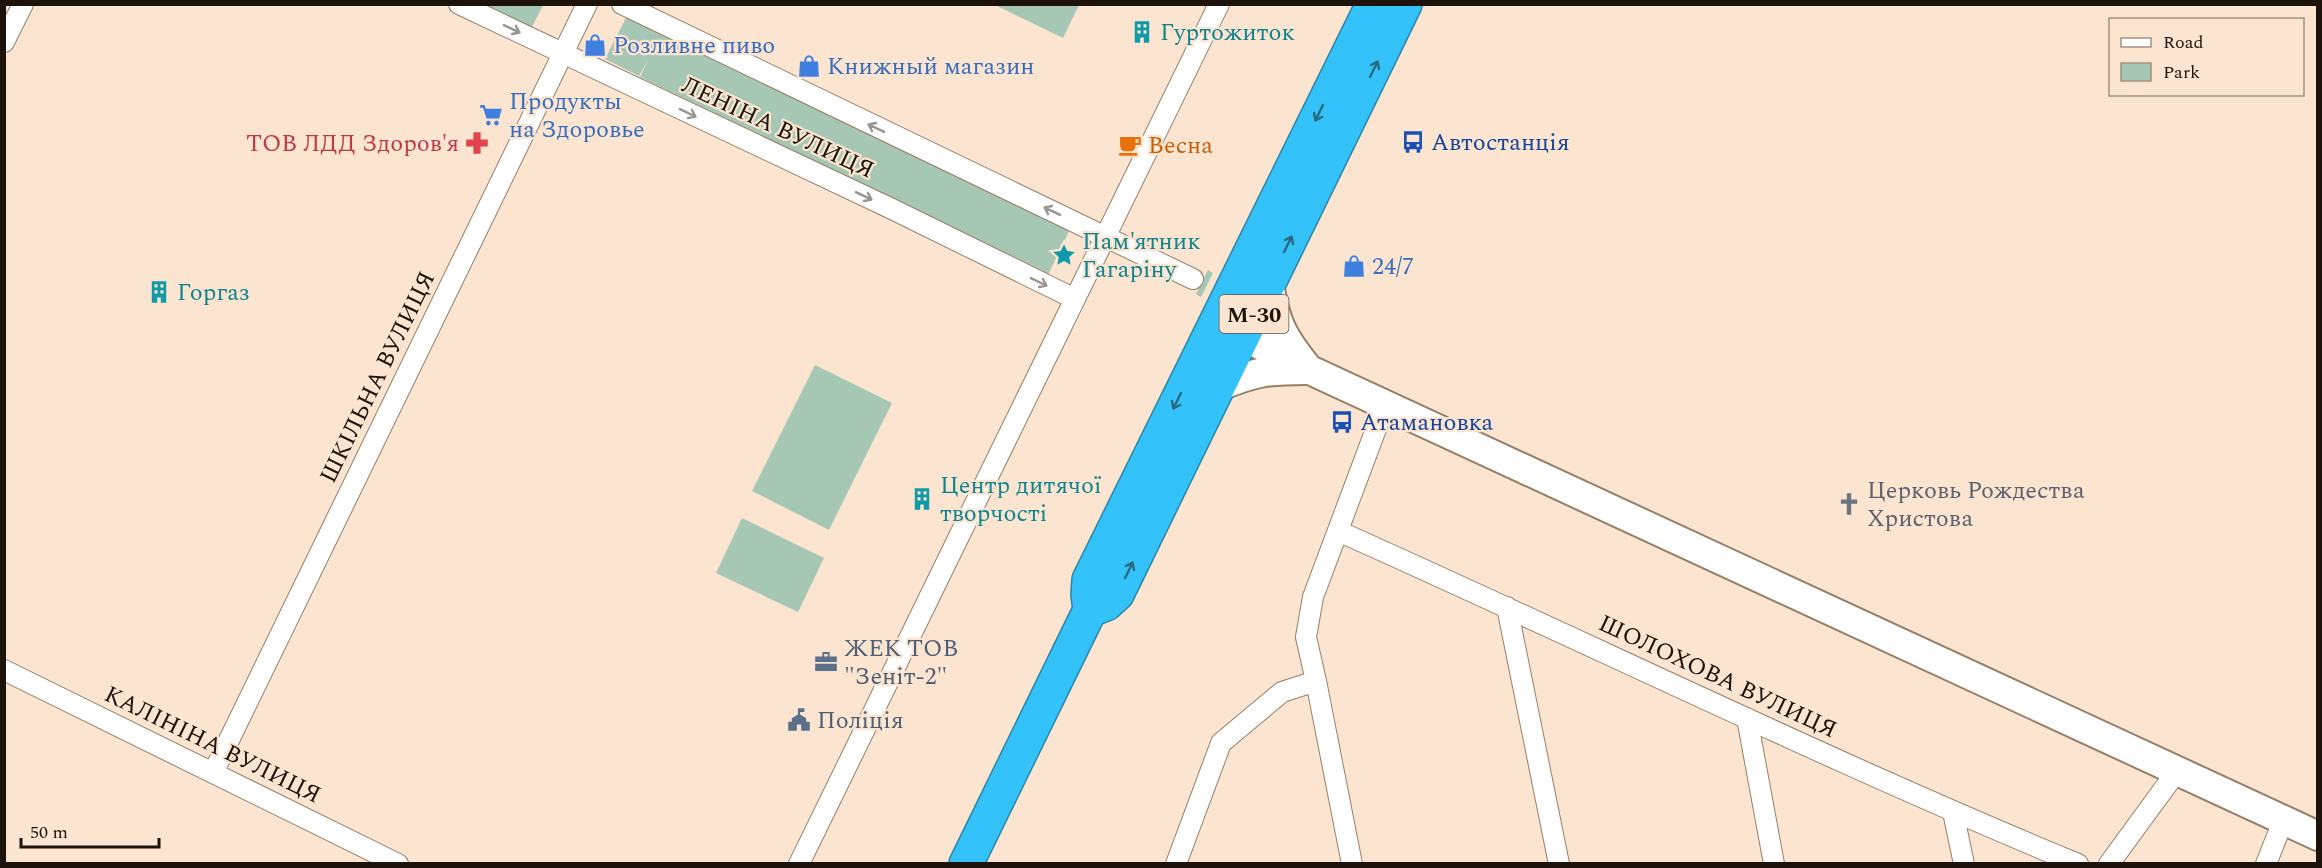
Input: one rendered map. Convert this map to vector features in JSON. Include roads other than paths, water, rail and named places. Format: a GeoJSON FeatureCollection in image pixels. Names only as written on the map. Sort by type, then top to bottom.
{"type":"FeatureCollection","features":[{"type":"Feature","properties":{"kind":"highway","name":"М-30"},"geometry":{"type":"LineString","coordinates":[[1255,288],[1373,4]]}},
{"type":"Feature","properties":{"kind":"highway","name":"М-30"},"geometry":{"type":"LineString","coordinates":[[966,864],[1090,610],[1106,604],[1117,594],[1212,377],[1229,330],[1255,288],[1405,4]]}},
{"type":"Feature","properties":{"kind":"street"},"geometry":{"type":"LineString","coordinates":[[4,42],[23,4]]}},
{"type":"Feature","properties":{"kind":"street","name":"ЛЕНІНА ВУЛИЦЯ"},"geometry":{"type":"LineString","coordinates":[[459,4],[882,204],[1075,299]]}},
{"type":"Feature","properties":{"kind":"street","name":"ШКІЛЬНА ВУЛИЦЯ"},"geometry":{"type":"LineString","coordinates":[[213,773],[587,4]]}},
{"type":"Feature","properties":{"kind":"street","name":"ЛЕНІНА ВУЛИЦЯ"},"geometry":{"type":"LineString","coordinates":[[622,4],[1193,279]]}},
{"type":"Feature","properties":{"kind":"street"},"geometry":{"type":"LineString","coordinates":[[799,864],[1219,4]]}},
{"type":"Feature","properties":{"kind":"street"},"geometry":{"type":"LineString","coordinates":[[1255,288],[1273,307],[1284,338],[1310,370]]}},
{"type":"Feature","properties":{"kind":"street"},"geometry":{"type":"LineString","coordinates":[[1229,330],[1385,405],[2318,837]]}},
{"type":"Feature","properties":{"kind":"street"},"geometry":{"type":"LineString","coordinates":[[1212,377],[1246,375],[1273,370],[1310,370]]}},
{"type":"Feature","properties":{"kind":"street"},"geometry":{"type":"LineString","coordinates":[[1352,864],[1306,637],[1313,597],[1385,405]]}},
{"type":"Feature","properties":{"kind":"street","name":"ШОЛОХОВА ВУЛИЦЯ"},"geometry":{"type":"LineString","coordinates":[[1338,531],[1953,812],[2078,864]]}},
{"type":"Feature","properties":{"kind":"street"},"geometry":{"type":"LineString","coordinates":[[1507,607],[1559,864]]}},
{"type":"Feature","properties":{"kind":"street","name":"КАЛІНІНА ВУЛИЦЯ"},"geometry":{"type":"LineString","coordinates":[[4,670],[398,864]]}},
{"type":"Feature","properties":{"kind":"street"},"geometry":{"type":"LineString","coordinates":[[1176,864],[1221,743],[1282,692],[1316,681]]}},
{"type":"Feature","properties":{"kind":"street"},"geometry":{"type":"LineString","coordinates":[[1747,718],[1774,864]]}},
{"type":"Feature","properties":{"kind":"street"},"geometry":{"type":"LineString","coordinates":[[2109,864],[2177,771]]}},
{"type":"Feature","properties":{"kind":"street"},"geometry":{"type":"LineString","coordinates":[[1953,812],[1964,864]]}},
{"type":"Feature","properties":{"kind":"street"},"geometry":{"type":"LineString","coordinates":[[2266,864],[2283,821]]}},
{"type":"Feature","properties":{"kind":"place","name":"Гуртожиток"},"geometry":{"type":"Point","coordinates":[1142,32]}},
{"type":"Feature","properties":{"kind":"place","name":"Розливне пиво"},"geometry":{"type":"Point","coordinates":[595,45]}},
{"type":"Feature","properties":{"kind":"place","name":"Книжный магазин"},"geometry":{"type":"Point","coordinates":[809,66]}},
{"type":"Feature","properties":{"kind":"place","name":"Продукты на Здоровье"},"geometry":{"type":"Point","coordinates":[491,115]}},
{"type":"Feature","properties":{"kind":"place","name":"Автостанція"},"geometry":{"type":"Point","coordinates":[1413,142]}},
{"type":"Feature","properties":{"kind":"place","name":"ТОВ ЛДД Здоров'я"},"geometry":{"type":"Point","coordinates":[477,143]}},
{"type":"Feature","properties":{"kind":"place","name":"Весна"},"geometry":{"type":"Point","coordinates":[1130,145]}},
{"type":"Feature","properties":{"kind":"place","name":"Пам'ятник Гагаріну"},"geometry":{"type":"Point","coordinates":[1064,255]}},
{"type":"Feature","properties":{"kind":"place","name":"24/7"},"geometry":{"type":"Point","coordinates":[1354,266]}},
{"type":"Feature","properties":{"kind":"place","name":"Горгаз"},"geometry":{"type":"Point","coordinates":[159,292]}},
{"type":"Feature","properties":{"kind":"place","name":"Атамановка"},"geometry":{"type":"Point","coordinates":[1342,422]}},
{"type":"Feature","properties":{"kind":"place","name":"Центр дитячої творчості"},"geometry":{"type":"Point","coordinates":[922,499]}},
{"type":"Feature","properties":{"kind":"place","name":"Церковь Рождества Христова"},"geometry":{"type":"Point","coordinates":[1849,504]}},
{"type":"Feature","properties":{"kind":"place","name":"ЖЕК ТОВ \"Зеніт-2\""},"geometry":{"type":"Point","coordinates":[826,662]}},
{"type":"Feature","properties":{"kind":"place","name":"Поліція"},"geometry":{"type":"Point","coordinates":[799,720]}}]}
